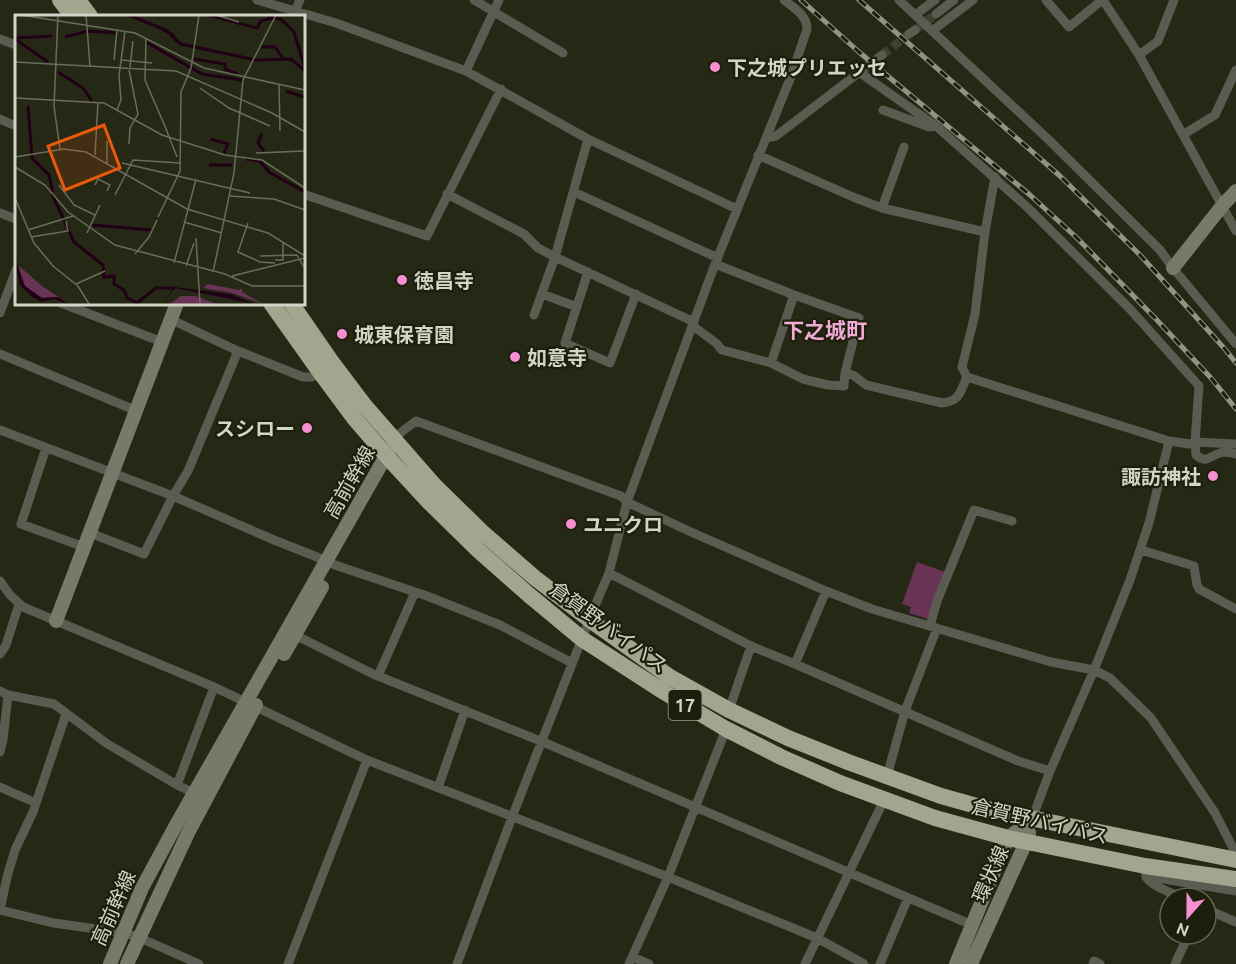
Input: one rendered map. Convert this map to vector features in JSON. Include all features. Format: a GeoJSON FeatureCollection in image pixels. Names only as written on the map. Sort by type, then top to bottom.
{"type":"FeatureCollection","features":[{"type":"Feature","properties":{"kind":"highway"},"geometry":{"type":"LineString","coordinates":[[60,0],[71,15]]}},
{"type":"Feature","properties":{"kind":"highway"},"geometry":{"type":"LineString","coordinates":[[78,0],[89,15]]}},
{"type":"Feature","properties":{"kind":"highway","name":"倉賀野バイパス"},"geometry":{"type":"LineString","coordinates":[[272,304],[354,418],[391,453],[435,485],[482,532],[535,578],[670,677],[729,710],[789,738],[951,799],[991,810],[1111,835],[1235,854]]}},
{"type":"Feature","properties":{"kind":"highway","name":"倉賀野バイパス"},"geometry":{"type":"LineString","coordinates":[[292,304],[365,406],[391,453],[429,502],[478,550],[582,639],[664,692],[726,729],[781,757],[840,783],[935,818],[1145,871],[1236,879]]}},
{"type":"Feature","properties":{"kind":"street"},"geometry":{"type":"LineString","coordinates":[[257,0],[295,13],[336,22],[466,71],[588,139],[737,208]]}},
{"type":"Feature","properties":{"kind":"street"},"geometry":{"type":"LineString","coordinates":[[295,13],[300,0]]}},
{"type":"Feature","properties":{"kind":"street"},"geometry":{"type":"LineString","coordinates":[[474,0],[563,53]]}},
{"type":"Feature","properties":{"kind":"street"},"geometry":{"type":"LineString","coordinates":[[466,71],[499,0]]}},
{"type":"Feature","properties":{"kind":"street"},"geometry":{"type":"LineString","coordinates":[[457,964],[512,817],[609,573],[627,502],[693,324],[737,208],[792,74],[807,23],[804,16],[784,0]]}},
{"type":"Feature","properties":{"kind":"street"},"geometry":{"type":"LineString","coordinates":[[899,0],[1073,164],[1160,250],[1236,344]]}},
{"type":"Feature","properties":{"kind":"street"},"geometry":{"type":"LineString","coordinates":[[915,15],[935,0]]}},
{"type":"Feature","properties":{"kind":"street"},"geometry":{"type":"LineString","coordinates":[[936,14],[954,0]]}},
{"type":"Feature","properties":{"kind":"street"},"geometry":{"type":"LineString","coordinates":[[932,31],[973,0]]}},
{"type":"Feature","properties":{"kind":"street"},"geometry":{"type":"LineString","coordinates":[[1046,0],[1069,27],[1102,0],[1138,55],[1184,134],[1236,231]]}},
{"type":"Feature","properties":{"kind":"street"},"geometry":{"type":"LineString","coordinates":[[1138,55],[1158,41],[1174,0]]}},
{"type":"Feature","properties":{"kind":"street"},"geometry":{"type":"LineString","coordinates":[[0,39],[15,45]]}},
{"type":"Feature","properties":{"kind":"street"},"geometry":{"type":"LineString","coordinates":[[766,138],[776,136],[882,55]]}},
{"type":"Feature","properties":{"kind":"street"},"geometry":{"type":"LineString","coordinates":[[1184,134],[1215,115],[1236,70]]}},
{"type":"Feature","properties":{"kind":"street"},"geometry":{"type":"LineString","coordinates":[[859,72],[936,126],[995,177],[1129,308],[1199,386],[1196,455],[1203,460],[1220,453],[1236,453]]}},
{"type":"Feature","properties":{"kind":"street"},"geometry":{"type":"LineString","coordinates":[[304,194],[427,236],[501,89]]}},
{"type":"Feature","properties":{"kind":"street"},"geometry":{"type":"LineString","coordinates":[[883,110],[929,128],[936,126]]}},
{"type":"Feature","properties":{"kind":"street"},"geometry":{"type":"LineString","coordinates":[[0,119],[15,126]]}},
{"type":"Feature","properties":{"kind":"street"},"geometry":{"type":"LineString","coordinates":[[534,315],[555,257],[588,139]]}},
{"type":"Feature","properties":{"kind":"street"},"geometry":{"type":"LineString","coordinates":[[882,208],[903,147]]}},
{"type":"Feature","properties":{"kind":"street"},"geometry":{"type":"LineString","coordinates":[[758,155],[853,198],[882,208],[985,232]]}},
{"type":"Feature","properties":{"kind":"street"},"geometry":{"type":"LineString","coordinates":[[995,177],[985,232],[975,314],[962,367],[967,377],[1169,441],[1189,444],[1195,442],[1236,444]]}},
{"type":"Feature","properties":{"kind":"street"},"geometry":{"type":"LineString","coordinates":[[1173,268],[1236,191]]}},
{"type":"Feature","properties":{"kind":"street"},"geometry":{"type":"LineString","coordinates":[[447,194],[524,234],[538,248],[555,257],[636,294],[693,324],[716,342],[722,350],[771,363],[803,379],[844,386],[845,373],[859,318],[794,295],[717,261],[574,192]]}},
{"type":"Feature","properties":{"kind":"street"},"geometry":{"type":"LineString","coordinates":[[0,213],[15,219]]}},
{"type":"Feature","properties":{"kind":"street"},"geometry":{"type":"LineString","coordinates":[[588,272],[565,344],[610,363],[636,294]]}},
{"type":"Feature","properties":{"kind":"street"},"geometry":{"type":"LineString","coordinates":[[0,280],[14,285],[0,313]]}},
{"type":"Feature","properties":{"kind":"street"},"geometry":{"type":"LineString","coordinates":[[542,294],[577,307]]}},
{"type":"Feature","properties":{"kind":"street"},"geometry":{"type":"LineString","coordinates":[[771,363],[794,295]]}},
{"type":"Feature","properties":{"kind":"street"},"geometry":{"type":"LineString","coordinates":[[64,304],[162,342]]}},
{"type":"Feature","properties":{"kind":"street"},"geometry":{"type":"LineString","coordinates":[[56,621],[177,304]]}},
{"type":"Feature","properties":{"kind":"street"},"geometry":{"type":"LineString","coordinates":[[172,320],[238,351],[303,377],[312,377],[320,372]]}},
{"type":"Feature","properties":{"kind":"street"},"geometry":{"type":"LineString","coordinates":[[90,533],[144,554],[188,471],[238,351]]}},
{"type":"Feature","properties":{"kind":"street"},"geometry":{"type":"LineString","coordinates":[[0,354],[137,411]]}},
{"type":"Feature","properties":{"kind":"street"},"geometry":{"type":"LineString","coordinates":[[845,373],[854,375],[866,386],[942,403],[952,402],[958,398],[967,377]]}},
{"type":"Feature","properties":{"kind":"street"},"geometry":{"type":"LineString","coordinates":[[391,453],[400,433],[416,421],[621,496],[627,502],[691,532],[872,609],[1051,662],[1094,670],[1110,678],[1150,718],[1215,813],[1235,854]]}},
{"type":"Feature","properties":{"kind":"street"},"geometry":{"type":"LineString","coordinates":[[0,430],[173,496],[331,563],[415,592],[500,626],[572,663]]}},
{"type":"Feature","properties":{"kind":"street"},"geometry":{"type":"LineString","coordinates":[[1032,819],[1141,550],[1169,441]]}},
{"type":"Feature","properties":{"kind":"street"},"geometry":{"type":"LineString","coordinates":[[46,448],[21,524],[84,547]]}},
{"type":"Feature","properties":{"kind":"street","name":"高前幹線"},"geometry":{"type":"LineString","coordinates":[[127,964],[251,704],[391,453]]}},
{"type":"Feature","properties":{"kind":"street"},"geometry":{"type":"LineString","coordinates":[[887,776],[905,711],[933,627],[937,601],[974,510],[1012,521]]}},
{"type":"Feature","properties":{"kind":"street"},"geometry":{"type":"LineString","coordinates":[[1141,550],[1194,566],[1199,589],[1236,609]]}},
{"type":"Feature","properties":{"kind":"street","name":"高前幹線"},"geometry":{"type":"LineString","coordinates":[[110,964],[142,888],[194,793],[295,635],[331,563]]}},
{"type":"Feature","properties":{"kind":"street"},"geometry":{"type":"LineString","coordinates":[[609,573],[751,646],[1018,761],[1050,771]]}},
{"type":"Feature","properties":{"kind":"street"},"geometry":{"type":"LineString","coordinates":[[0,581],[10,596],[23,607],[214,687],[367,760],[668,877],[817,938],[864,964]]}},
{"type":"Feature","properties":{"kind":"street"},"geometry":{"type":"LineString","coordinates":[[795,664],[826,591]]}},
{"type":"Feature","properties":{"kind":"street"},"geometry":{"type":"LineString","coordinates":[[378,676],[415,592]]}},
{"type":"Feature","properties":{"kind":"street"},"geometry":{"type":"LineString","coordinates":[[0,654],[6,645],[19,604]]}},
{"type":"Feature","properties":{"kind":"street"},"geometry":{"type":"LineString","coordinates":[[295,635],[378,676],[543,742],[972,925]]}},
{"type":"Feature","properties":{"kind":"street"},"geometry":{"type":"LineString","coordinates":[[729,710],[751,646]]}},
{"type":"Feature","properties":{"kind":"street"},"geometry":{"type":"LineString","coordinates":[[177,785],[214,687]]}},
{"type":"Feature","properties":{"kind":"street"},"geometry":{"type":"LineString","coordinates":[[0,752],[3,740],[4,693],[54,705],[106,743],[194,793]]}},
{"type":"Feature","properties":{"kind":"street"},"geometry":{"type":"LineString","coordinates":[[438,788],[465,710]]}},
{"type":"Feature","properties":{"kind":"street"},"geometry":{"type":"LineString","coordinates":[[66,714],[36,803],[15,850],[6,877],[0,910],[54,923],[138,937],[199,964]]}},
{"type":"Feature","properties":{"kind":"street"},"geometry":{"type":"LineString","coordinates":[[648,964],[630,960],[668,877],[726,729]]}},
{"type":"Feature","properties":{"kind":"street"},"geometry":{"type":"LineString","coordinates":[[288,964],[367,760]]}},
{"type":"Feature","properties":{"kind":"street"},"geometry":{"type":"LineString","coordinates":[[0,787],[36,803]]}},
{"type":"Feature","properties":{"kind":"street"},"geometry":{"type":"LineString","coordinates":[[805,964],[884,800]]}},
{"type":"Feature","properties":{"kind":"street","name":"環状線"},"geometry":{"type":"LineString","coordinates":[[956,964],[1008,838],[1032,819]]}},
{"type":"Feature","properties":{"kind":"street","name":"環状線"},"geometry":{"type":"LineString","coordinates":[[971,964],[1026,842],[1032,819]]}},
{"type":"Feature","properties":{"kind":"street"},"geometry":{"type":"LineString","coordinates":[[1145,871],[1208,886]]}},
{"type":"Feature","properties":{"kind":"street"},"geometry":{"type":"LineString","coordinates":[[1145,871],[1149,881],[1158,886]]}},
{"type":"Feature","properties":{"kind":"street"},"geometry":{"type":"LineString","coordinates":[[1218,888],[1236,891]]}},
{"type":"Feature","properties":{"kind":"street"},"geometry":{"type":"LineString","coordinates":[[879,964],[908,898]]}},
{"type":"Feature","properties":{"kind":"street"},"geometry":{"type":"LineString","coordinates":[[1218,914],[1236,922]]}},
{"type":"Feature","properties":{"kind":"street"},"geometry":{"type":"LineString","coordinates":[[1175,964],[1183,946]]}},
{"type":"Feature","properties":{"kind":"street"},"geometry":{"type":"LineString","coordinates":[[1093,964],[1094,961],[1100,964]]}},
{"type":"Feature","properties":{"kind":"shaded area"},"geometry":{"type":"Polygon","coordinates":[[[917,562],[945,572],[928,619],[909,613],[911,607],[902,604],[917,562]]]}},
{"type":"Feature","properties":{"kind":"tunnel"},"geometry":{"type":"LineString","coordinates":[[915,30],[936,14]]}},
{"type":"Feature","properties":{"kind":"tunnel"},"geometry":{"type":"LineString","coordinates":[[882,55],[909,34]]}},
{"type":"Feature","properties":{"kind":"railway"},"geometry":{"type":"LineString","coordinates":[[801,0],[859,52],[1030,195],[1077,238],[1211,378],[1236,409]]}},
{"type":"Feature","properties":{"kind":"railway"},"geometry":{"type":"LineString","coordinates":[[859,0],[1060,176],[1140,255],[1236,363]]}},
{"type":"Feature","properties":{"kind":"place","name":"下之城プリエッセ"},"geometry":{"type":"Point","coordinates":[715,67]}},
{"type":"Feature","properties":{"kind":"place","name":"徳昌寺"},"geometry":{"type":"Point","coordinates":[402,280]}},
{"type":"Feature","properties":{"kind":"place","name":"城東保育園"},"geometry":{"type":"Point","coordinates":[342,334]}},
{"type":"Feature","properties":{"kind":"place","name":"如意寺"},"geometry":{"type":"Point","coordinates":[515,357]}},
{"type":"Feature","properties":{"kind":"place","name":"スシロー"},"geometry":{"type":"Point","coordinates":[307,428]}},
{"type":"Feature","properties":{"kind":"place","name":"諏訪神社"},"geometry":{"type":"Point","coordinates":[1213,476]}},
{"type":"Feature","properties":{"kind":"place","name":"ユニクロ"},"geometry":{"type":"Point","coordinates":[571,524]}},
{"type":"Feature","properties":{"kind":"district","name":"下之城町"},"geometry":{"type":"Point","coordinates":[825,330]}}]}
